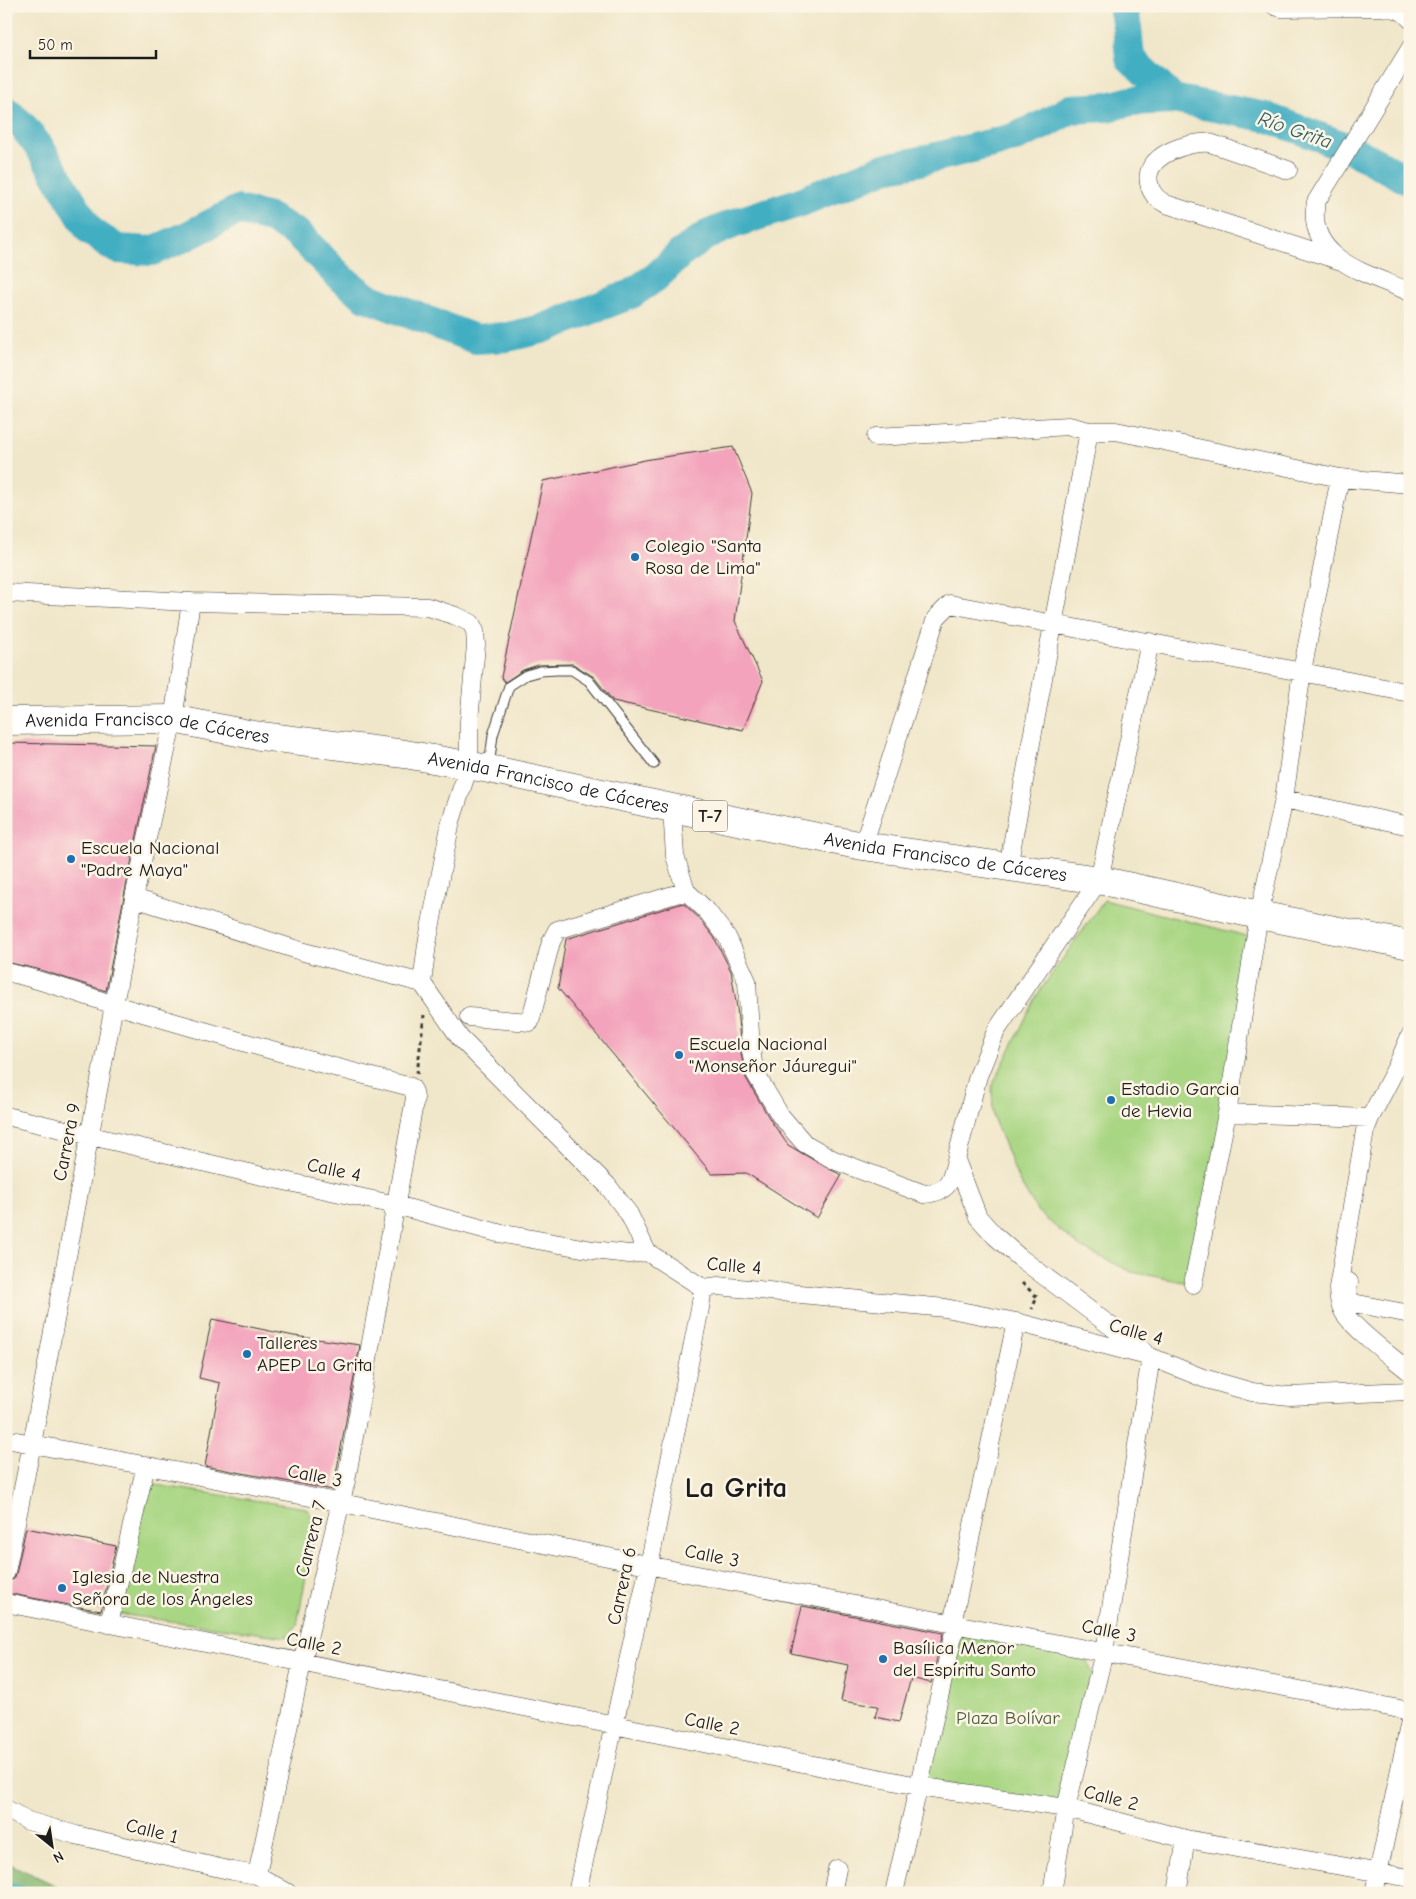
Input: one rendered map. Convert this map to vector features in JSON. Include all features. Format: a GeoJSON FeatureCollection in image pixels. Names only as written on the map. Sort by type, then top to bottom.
{"type":"FeatureCollection","features":[{"type":"Feature","properties":{"kind":"main road","name":"Avenida Francisco de Cáceres"},"geometry":{"type":"LineString","coordinates":[[6,721],[173,719],[253,735],[405,754],[479,767],[864,846],[1099,880],[1259,915],[1410,945]]}},
{"type":"Feature","properties":{"kind":"street"},"geometry":{"type":"LineString","coordinates":[[1275,6],[1282,8],[1394,8],[1407,14],[1410,19]]}},
{"type":"Feature","properties":{"kind":"street"},"geometry":{"type":"LineString","coordinates":[[1341,261],[1324,245],[1319,236],[1315,219],[1316,202],[1406,58]]}},
{"type":"Feature","properties":{"kind":"street"},"geometry":{"type":"LineString","coordinates":[[1288,170],[1210,143],[1200,142],[1180,148],[1156,161],[1150,170],[1148,180],[1150,190],[1166,204],[1341,261],[1410,292]]}},
{"type":"Feature","properties":{"kind":"street"},"geometry":{"type":"LineString","coordinates":[[876,437],[1069,426],[1090,431],[1116,431],[1340,478],[1410,484]]}},
{"type":"Feature","properties":{"kind":"street"},"geometry":{"type":"LineString","coordinates":[[1008,867],[1090,431]]}},
{"type":"Feature","properties":{"kind":"street"},"geometry":{"type":"LineString","coordinates":[[1193,1284],[1227,1113],[1259,915],[1284,799],[1302,671],[1340,478]]}},
{"type":"Feature","properties":{"kind":"street"},"geometry":{"type":"LineString","coordinates":[[6,593],[191,602],[428,607],[471,623],[476,630],[476,645],[469,721],[479,767],[452,821],[427,944],[425,987],[460,1038],[607,1185],[629,1214],[647,1252]]}},
{"type":"Feature","properties":{"kind":"street","name":"Carrera 9"},"geometry":{"type":"LineString","coordinates":[[6,1572],[32,1444],[134,898],[173,719],[191,602]]}},
{"type":"Feature","properties":{"kind":"street"},"geometry":{"type":"LineString","coordinates":[[864,846],[936,618],[950,604],[1410,693]]}},
{"type":"Feature","properties":{"kind":"street"},"geometry":{"type":"LineString","coordinates":[[672,808],[675,856],[686,891],[707,912],[727,937],[748,981],[751,1051],[755,1073],[780,1115],[804,1143],[834,1160],[924,1194],[940,1191],[948,1186],[978,1076],[996,1030],[1099,880],[1150,642]]}},
{"type":"Feature","properties":{"kind":"street"},"geometry":{"type":"LineString","coordinates":[[1284,799],[1410,826]]}},
{"type":"Feature","properties":{"kind":"street"},"geometry":{"type":"LineString","coordinates":[[469,1017],[530,1022],[551,942],[557,930],[686,891]]}},
{"type":"Feature","properties":{"kind":"street"},"geometry":{"type":"LineString","coordinates":[[134,898],[304,952],[425,987]]}},
{"type":"Feature","properties":{"kind":"street"},"geometry":{"type":"LineString","coordinates":[[6,972],[38,979],[114,1004],[342,1070],[411,1087],[414,1092]]}},
{"type":"Feature","properties":{"kind":"street"},"geometry":{"type":"LineString","coordinates":[[1410,1036],[1404,1071],[1375,1129],[1347,1293],[1348,1299],[1353,1303],[1410,1314]]}},
{"type":"Feature","properties":{"kind":"street"},"geometry":{"type":"LineString","coordinates":[[1404,1071],[1370,1118],[1365,1131],[1338,1288],[1339,1302],[1343,1312],[1353,1323],[1410,1372]]}},
{"type":"Feature","properties":{"kind":"street","name":"Carrera 7"},"geometry":{"type":"LineString","coordinates":[[257,1875],[302,1664],[342,1503],[415,1098],[414,1092]]}},
{"type":"Feature","properties":{"kind":"street"},"geometry":{"type":"LineString","coordinates":[[1227,1113],[1370,1118]]}},
{"type":"Feature","properties":{"kind":"street","name":"Calle 4"},"geometry":{"type":"LineString","coordinates":[[6,1116],[266,1177],[396,1205],[498,1233],[535,1241],[629,1254],[647,1252],[703,1288],[718,1286],[945,1308],[1016,1322],[1151,1357],[1203,1378],[1252,1392],[1289,1396],[1410,1391]]}},
{"type":"Feature","properties":{"kind":"street"},"geometry":{"type":"LineString","coordinates":[[956,1160],[978,1217],[995,1236],[1019,1257],[1151,1357],[1104,1652],[1066,1808],[1052,1893]]}},
{"type":"Feature","properties":{"kind":"street","name":"Carrera 6"},"geometry":{"type":"LineString","coordinates":[[577,1893],[649,1566],[703,1288]]}},
{"type":"Feature","properties":{"kind":"street"},"geometry":{"type":"LineString","coordinates":[[894,1893],[954,1632],[952,1624],[1016,1322]]}},
{"type":"Feature","properties":{"kind":"street","name":"Calle 3"},"geometry":{"type":"LineString","coordinates":[[6,1439],[342,1503],[649,1566],[1410,1710]]}},
{"type":"Feature","properties":{"kind":"street"},"geometry":{"type":"LineString","coordinates":[[109,1624],[146,1466]]}},
{"type":"Feature","properties":{"kind":"street","name":"Calle 2"},"geometry":{"type":"LineString","coordinates":[[6,1603],[302,1664],[918,1786],[1066,1808],[1186,1839],[1410,1878]]}},
{"type":"Feature","properties":{"kind":"street"},"geometry":{"type":"LineString","coordinates":[[1374,1893],[1410,1720]]}},
{"type":"Feature","properties":{"kind":"street","name":"Calle 1"},"geometry":{"type":"LineString","coordinates":[[6,1809],[28,1821],[76,1835],[233,1872],[257,1875],[288,1893]]}},
{"type":"Feature","properties":{"kind":"street"},"geometry":{"type":"LineString","coordinates":[[1176,1893],[1186,1839]]}},
{"type":"Feature","properties":{"kind":"street"},"geometry":{"type":"LineString","coordinates":[[832,1893],[837,1869]]}},
{"type":"Feature","properties":{"kind":"lane"},"geometry":{"type":"LineString","coordinates":[[479,767],[493,735],[509,686],[526,674],[557,670],[572,670],[589,681],[654,764]]}},
{"type":"Feature","properties":{"kind":"path"},"geometry":{"type":"LineString","coordinates":[[414,1092],[425,987]]}},
{"type":"Feature","properties":{"kind":"green space","name":"Estadio Garcia de Hevia"},"geometry":{"type":"Polygon","coordinates":[[[1104,900],[1255,938],[1193,1284],[1132,1272],[1080,1247],[1038,1212],[1019,1181],[993,1117],[992,1086],[1037,995],[1104,900]]]}},
{"type":"Feature","properties":{"kind":"green space"},"geometry":{"type":"Polygon","coordinates":[[[142,1483],[306,1508],[316,1522],[297,1625],[286,1637],[111,1613],[142,1483]]]}},
{"type":"Feature","properties":{"kind":"green space","name":"Plaza Bolívar"},"geometry":{"type":"Polygon","coordinates":[[[954,1632],[1086,1658],[1093,1675],[1065,1796],[1055,1802],[920,1779],[954,1632]]]}},
{"type":"Feature","properties":{"kind":"green space"},"geometry":{"type":"Polygon","coordinates":[[[6,1862],[72,1893],[6,1893],[6,1862]]]}},
{"type":"Feature","properties":{"kind":"building","name":"Colegio \"Santa Rosa de Lima\""},"geometry":{"type":"Polygon","coordinates":[[[733,447],[752,493],[735,621],[763,681],[743,730],[613,701],[594,677],[573,664],[538,665],[523,670],[505,682],[501,677],[543,481],[650,459],[733,447]]]}},
{"type":"Feature","properties":{"kind":"building","name":"Escuela Nacional \"Padre Maya\""},"geometry":{"type":"Polygon","coordinates":[[[6,743],[156,746],[106,991],[37,969],[6,962],[6,743]]]}},
{"type":"Feature","properties":{"kind":"building","name":"Escuela Nacional \"Monseñor Jáuregui\""},"geometry":{"type":"Polygon","coordinates":[[[683,903],[699,918],[714,937],[731,971],[746,1078],[771,1121],[788,1145],[842,1175],[817,1218],[746,1173],[712,1174],[558,988],[566,939],[683,903]]]}},
{"type":"Feature","properties":{"kind":"building"},"geometry":{"type":"Polygon","coordinates":[[[212,1319],[294,1336],[360,1345],[333,1490],[205,1466],[220,1383],[199,1378],[212,1319]]]}},
{"type":"Feature","properties":{"kind":"building","name":"Iglesia de Nuestra Señora de los Ángeles"},"geometry":{"type":"Polygon","coordinates":[[[26,1528],[116,1546],[101,1611],[6,1593],[6,1582],[14,1579],[16,1574],[26,1528]]]}},
{"type":"Feature","properties":{"kind":"building","name":"Basílica Menor del Espíritu Santo"},"geometry":{"type":"Polygon","coordinates":[[[802,1606],[943,1633],[931,1683],[911,1678],[899,1722],[875,1717],[878,1706],[841,1701],[848,1665],[791,1653],[802,1606]]]}},
{"type":"Feature","properties":{"kind":"waterway"},"geometry":{"type":"LineString","coordinates":[[1123,6],[1130,58],[1173,99]]}},
{"type":"Feature","properties":{"kind":"waterway","name":"Río Grita"},"geometry":{"type":"LineString","coordinates":[[6,111],[22,125],[40,148],[90,231],[117,249],[152,251],[185,237],[238,210],[270,218],[298,234],[342,279],[366,297],[475,339],[508,337],[542,329],[631,294],[656,277],[680,254],[707,235],[735,223],[798,203],[885,168],[1013,138],[1043,125],[1071,109],[1108,107],[1131,101],[1173,99],[1266,117],[1349,148],[1410,181]]}},
{"type":"Feature","properties":{"kind":"waterway"},"geometry":{"type":"LineString","coordinates":[[6,1884],[39,1893]]}},
{"type":"Feature","properties":{"kind":"place","name":"Colegio \"Santa Rosa de Lima\""},"geometry":{"type":"Point","coordinates":[635,557]}},
{"type":"Feature","properties":{"kind":"place","name":"Escuela Nacional \"Padre Maya\""},"geometry":{"type":"Point","coordinates":[71,859]}},
{"type":"Feature","properties":{"kind":"place","name":"Escuela Nacional \"Monseñor Jáuregui\""},"geometry":{"type":"Point","coordinates":[679,1055]}},
{"type":"Feature","properties":{"kind":"place","name":"Estadio Garcia de Hevia"},"geometry":{"type":"Point","coordinates":[1111,1100]}},
{"type":"Feature","properties":{"kind":"place","name":"Talleres APEP La Grita"},"geometry":{"type":"Point","coordinates":[247,1354]}},
{"type":"Feature","properties":{"kind":"place","name":"Iglesia de Nuestra Señora de los Ángeles"},"geometry":{"type":"Point","coordinates":[62,1588]}},
{"type":"Feature","properties":{"kind":"place","name":"Basílica Menor del Espíritu Santo"},"geometry":{"type":"Point","coordinates":[883,1659]}},
{"type":"Feature","properties":{"kind":"district","name":"La Grita"},"geometry":{"type":"Point","coordinates":[736,1487]}}]}
